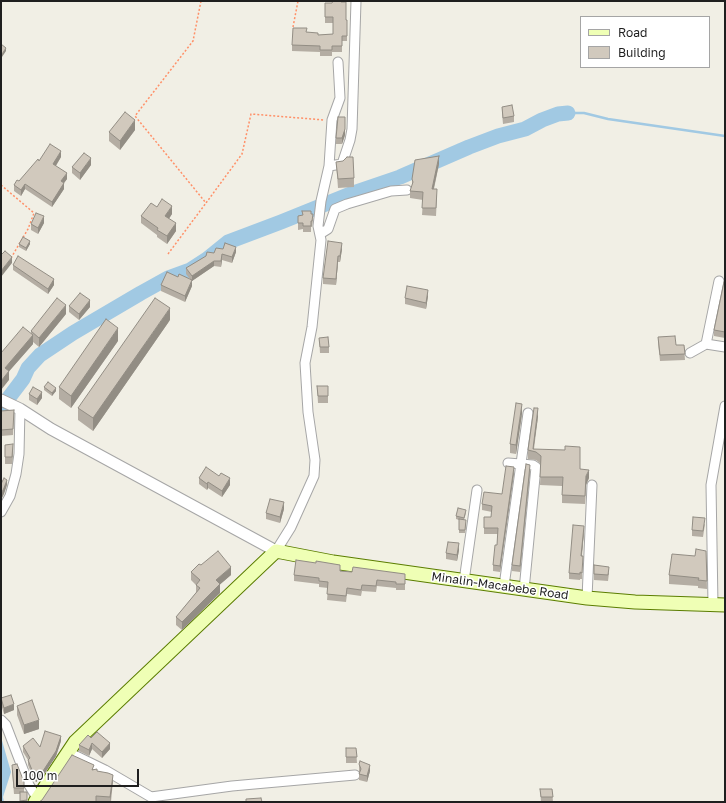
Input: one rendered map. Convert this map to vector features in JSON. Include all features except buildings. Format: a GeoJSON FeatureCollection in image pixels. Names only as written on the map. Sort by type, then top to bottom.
{"type":"FeatureCollection","features":[{"type":"Feature","properties":{"kind":"main road","name":"Minalin-Macabebe Road"},"geometry":{"type":"LineString","coordinates":[[276,551],[333,562],[587,598],[635,602],[719,605]]}},
{"type":"Feature","properties":{"kind":"main road"},"geometry":{"type":"LineString","coordinates":[[36,800],[75,742],[276,551]]}},
{"type":"Feature","properties":{"kind":"street"},"geometry":{"type":"LineString","coordinates":[[329,166],[342,164],[350,140],[352,128],[356,1]]}},
{"type":"Feature","properties":{"kind":"street"},"geometry":{"type":"LineString","coordinates":[[2,401],[20,409],[51,429],[276,551],[291,527],[314,476],[315,460],[308,412],[306,363],[316,291],[321,240],[319,230],[321,201],[329,166],[332,120],[340,98],[338,62]]}},
{"type":"Feature","properties":{"kind":"street"},"geometry":{"type":"LineString","coordinates":[[319,230],[328,229],[335,209],[347,204],[391,192],[407,190]]}},
{"type":"Feature","properties":{"kind":"street"},"geometry":{"type":"LineString","coordinates":[[706,344],[719,282]]}},
{"type":"Feature","properties":{"kind":"street"},"geometry":{"type":"LineString","coordinates":[[690,353],[706,344],[725,347]]}},
{"type":"Feature","properties":{"kind":"street"},"geometry":{"type":"LineString","coordinates":[[719,605],[711,485],[725,406]]}},
{"type":"Feature","properties":{"kind":"street"},"geometry":{"type":"LineString","coordinates":[[1,512],[10,496],[16,474],[19,454],[20,409]]}},
{"type":"Feature","properties":{"kind":"street"},"geometry":{"type":"LineString","coordinates":[[504,586],[528,413]]}},
{"type":"Feature","properties":{"kind":"street"},"geometry":{"type":"LineString","coordinates":[[508,463],[521,463],[536,467],[524,590]]}},
{"type":"Feature","properties":{"kind":"street"},"geometry":{"type":"LineString","coordinates":[[587,598],[592,485]]}},
{"type":"Feature","properties":{"kind":"street"},"geometry":{"type":"LineString","coordinates":[[464,581],[477,490]]}},
{"type":"Feature","properties":{"kind":"street"},"geometry":{"type":"LineString","coordinates":[[1,720],[6,725],[36,800]]}},
{"type":"Feature","properties":{"kind":"street"},"geometry":{"type":"LineString","coordinates":[[68,752],[105,770],[151,797],[232,786],[355,775]]}},
{"type":"Feature","properties":{"kind":"path"},"geometry":{"type":"LineString","coordinates":[[201,1],[193,41],[135,116],[206,203]]}},
{"type":"Feature","properties":{"kind":"path"},"geometry":{"type":"LineString","coordinates":[[294,28],[298,1]]}},
{"type":"Feature","properties":{"kind":"path"},"geometry":{"type":"LineString","coordinates":[[168,254],[242,154],[251,114],[332,120]]}},
{"type":"Feature","properties":{"kind":"path"},"geometry":{"type":"LineString","coordinates":[[1,185],[34,213],[28,229],[10,259],[6,256]]}},
{"type":"Feature","properties":{"kind":"water"},"geometry":{"type":"Polygon","coordinates":[[[1,737],[11,772],[3,797],[4,802],[1,802],[1,737]]]}},
{"type":"Feature","properties":{"kind":"waterway"},"geometry":{"type":"LineString","coordinates":[[568,113],[584,113],[608,119],[725,136]]}},
{"type":"Feature","properties":{"kind":"waterway"},"geometry":{"type":"LineString","coordinates":[[1,408],[23,379],[28,368],[40,355],[73,333],[141,293],[168,278],[190,270],[207,259],[228,242],[353,193],[400,177],[469,147],[498,136],[525,129],[558,114],[568,113]]}}]}
